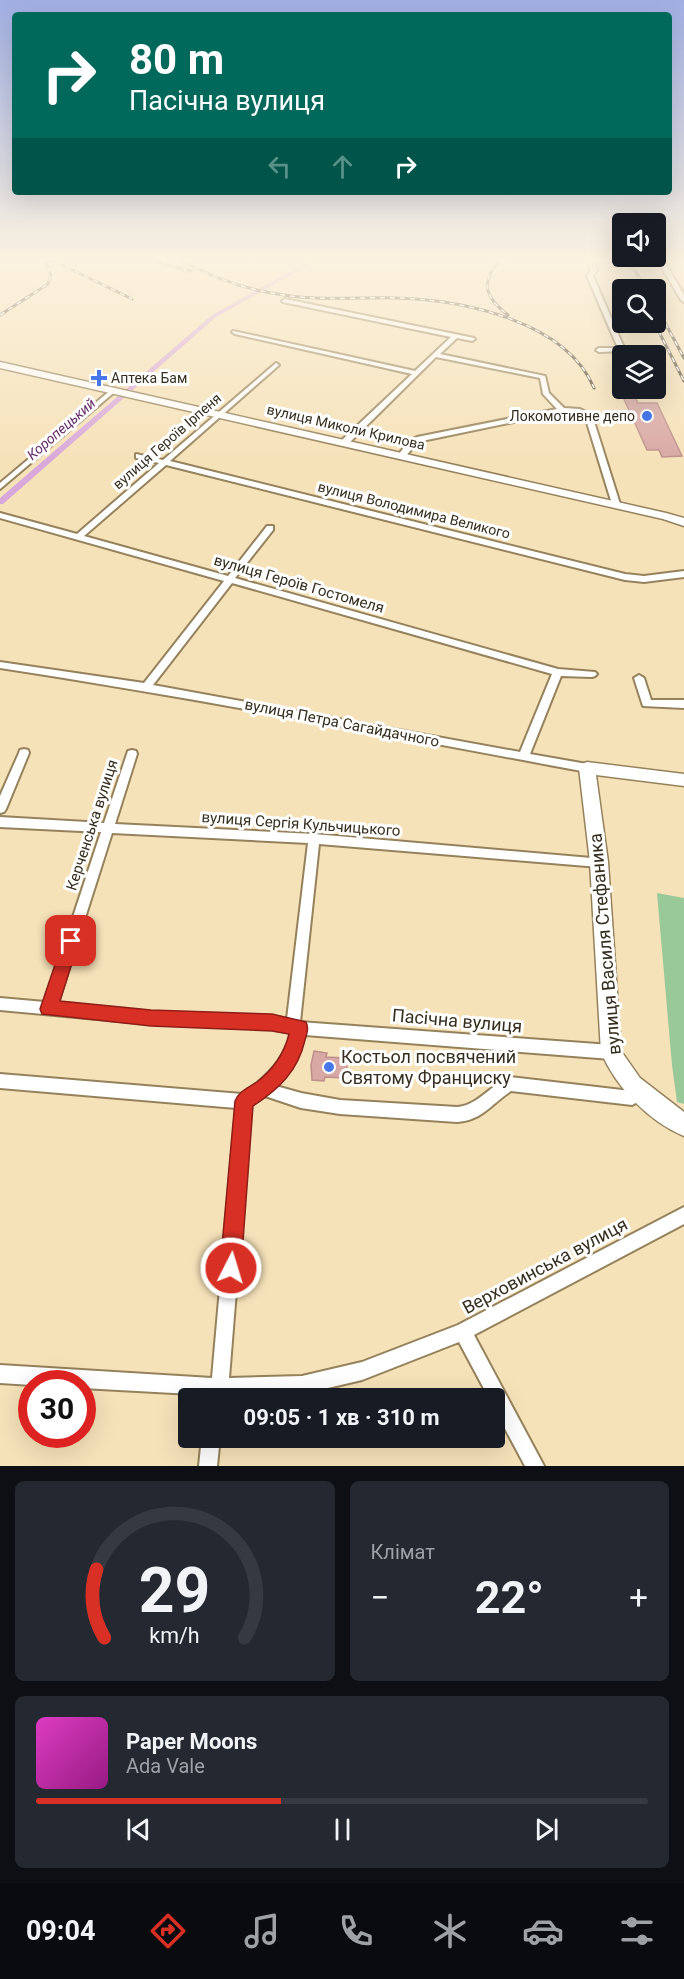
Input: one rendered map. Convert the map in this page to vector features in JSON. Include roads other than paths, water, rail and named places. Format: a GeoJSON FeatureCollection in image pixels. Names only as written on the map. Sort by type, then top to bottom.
{"type":"FeatureCollection","features":[{"type":"Feature","properties":{"kind":"street"},"geometry":{"type":"LineString","coordinates":[[407,326],[472,339]]}},
{"type":"Feature","properties":{"kind":"street"},"geometry":{"type":"LineString","coordinates":[[599,350],[622,351],[612,326]]}},
{"type":"Feature","properties":{"kind":"street"},"geometry":{"type":"LineString","coordinates":[[235,332],[416,373]]}},
{"type":"Feature","properties":{"kind":"street"},"geometry":{"type":"LineString","coordinates":[[345,442],[455,336]]}},
{"type":"Feature","properties":{"kind":"street"},"geometry":{"type":"LineString","coordinates":[[434,355],[543,377],[546,394],[562,410]]}},
{"type":"Feature","properties":{"kind":"street","name":"вулиця Миколи Крилова"},"geometry":{"type":"LineString","coordinates":[[0,365],[616,504],[684,522]]}},
{"type":"Feature","properties":{"kind":"street","name":"вулиця Героїв Ірпеня"},"geometry":{"type":"LineString","coordinates":[[77,538],[276,365]]}},
{"type":"Feature","properties":{"kind":"street"},"geometry":{"type":"LineString","coordinates":[[0,487],[117,391]]}},
{"type":"Feature","properties":{"kind":"street"},"geometry":{"type":"LineString","coordinates":[[402,455],[413,442],[420,439],[562,410],[578,410],[588,415],[616,504]]}},
{"type":"Feature","properties":{"kind":"street","name":"вулиця Володимира Великого"},"geometry":{"type":"LineString","coordinates":[[139,456],[625,577],[644,579],[684,574]]}},
{"type":"Feature","properties":{"kind":"street","name":"вулиця Героїв Гостомеля"},"geometry":{"type":"LineString","coordinates":[[0,515],[558,672],[592,674]]}},
{"type":"Feature","properties":{"kind":"street"},"geometry":{"type":"LineString","coordinates":[[146,687],[227,580],[270,528]]}},
{"type":"Feature","properties":{"kind":"street","name":"вулиця Петра Сагайдачного"},"geometry":{"type":"LineString","coordinates":[[0,665],[146,687],[587,768],[684,780]]}},
{"type":"Feature","properties":{"kind":"street"},"geometry":{"type":"LineString","coordinates":[[523,757],[558,672]]}},
{"type":"Feature","properties":{"kind":"street"},"geometry":{"type":"LineString","coordinates":[[639,678],[647,703],[684,704]]}},
{"type":"Feature","properties":{"kind":"street"},"geometry":{"type":"LineString","coordinates":[[0,809],[24,753]]}},
{"type":"Feature","properties":{"kind":"street","name":"Керченська вулиця"},"geometry":{"type":"LineString","coordinates":[[48,1009],[132,754]]}},
{"type":"Feature","properties":{"kind":"street","name":"вулиця Василя Стефаника"},"geometry":{"type":"LineString","coordinates":[[587,768],[599,862],[611,1052],[618,1069],[640,1094],[684,1125]]}},
{"type":"Feature","properties":{"kind":"street","name":"вулиця Сергія Кульчицького"},"geometry":{"type":"LineString","coordinates":[[0,822],[314,839],[599,862]]}},
{"type":"Feature","properties":{"kind":"street"},"geometry":{"type":"LineString","coordinates":[[0,1081],[244,1101],[264,1088],[283,1070],[293,1054],[314,839]]}},
{"type":"Feature","properties":{"kind":"street","name":"Пасічна вулиця"},"geometry":{"type":"LineString","coordinates":[[0,1004],[151,1018],[272,1023],[296,1027],[611,1052]]}},
{"type":"Feature","properties":{"kind":"street"},"geometry":{"type":"LineString","coordinates":[[264,1088],[306,1103],[454,1114],[477,1110],[501,1088],[510,1084],[633,1098],[640,1094]]}},
{"type":"Feature","properties":{"kind":"street"},"geometry":{"type":"LineString","coordinates":[[220,1388],[244,1101]]}},
{"type":"Feature","properties":{"kind":"street","name":"Верховинська вулиця"},"geometry":{"type":"LineString","coordinates":[[535,1466],[463,1332],[684,1215]]}},
{"type":"Feature","properties":{"kind":"street"},"geometry":{"type":"LineString","coordinates":[[271,1388],[302,1385],[362,1371],[463,1332]]}},
{"type":"Feature","properties":{"kind":"street"},"geometry":{"type":"LineString","coordinates":[[0,1374],[178,1389]]}},
{"type":"Feature","properties":{"kind":"street"},"geometry":{"type":"LineString","coordinates":[[208,1466],[210,1448]]}},
{"type":"Feature","properties":{"kind":"waterway","name":"Коропецький"},"geometry":{"type":"LineString","coordinates":[[0,502],[202,326]]}},
{"type":"Feature","properties":{"kind":"railway"},"geometry":{"type":"LineString","coordinates":[[527,326],[561,346],[580,365],[594,388]]}},
{"type":"Feature","properties":{"kind":"railway"},"geometry":{"type":"LineString","coordinates":[[667,326],[684,358]]}},
{"type":"Feature","properties":{"kind":"railway"},"geometry":{"type":"LineString","coordinates":[[660,333],[684,381]]}},
{"type":"Feature","properties":{"kind":"place","name":"Аптека Бам"},"geometry":{"type":"Point","coordinates":[99,378]}},
{"type":"Feature","properties":{"kind":"place","name":"Локомотивне депо"},"geometry":{"type":"Point","coordinates":[647,416]}},
{"type":"Feature","properties":{"kind":"place","name":"Костьол посвячений Святому Франциску"},"geometry":{"type":"Point","coordinates":[329,1067]}}]}
